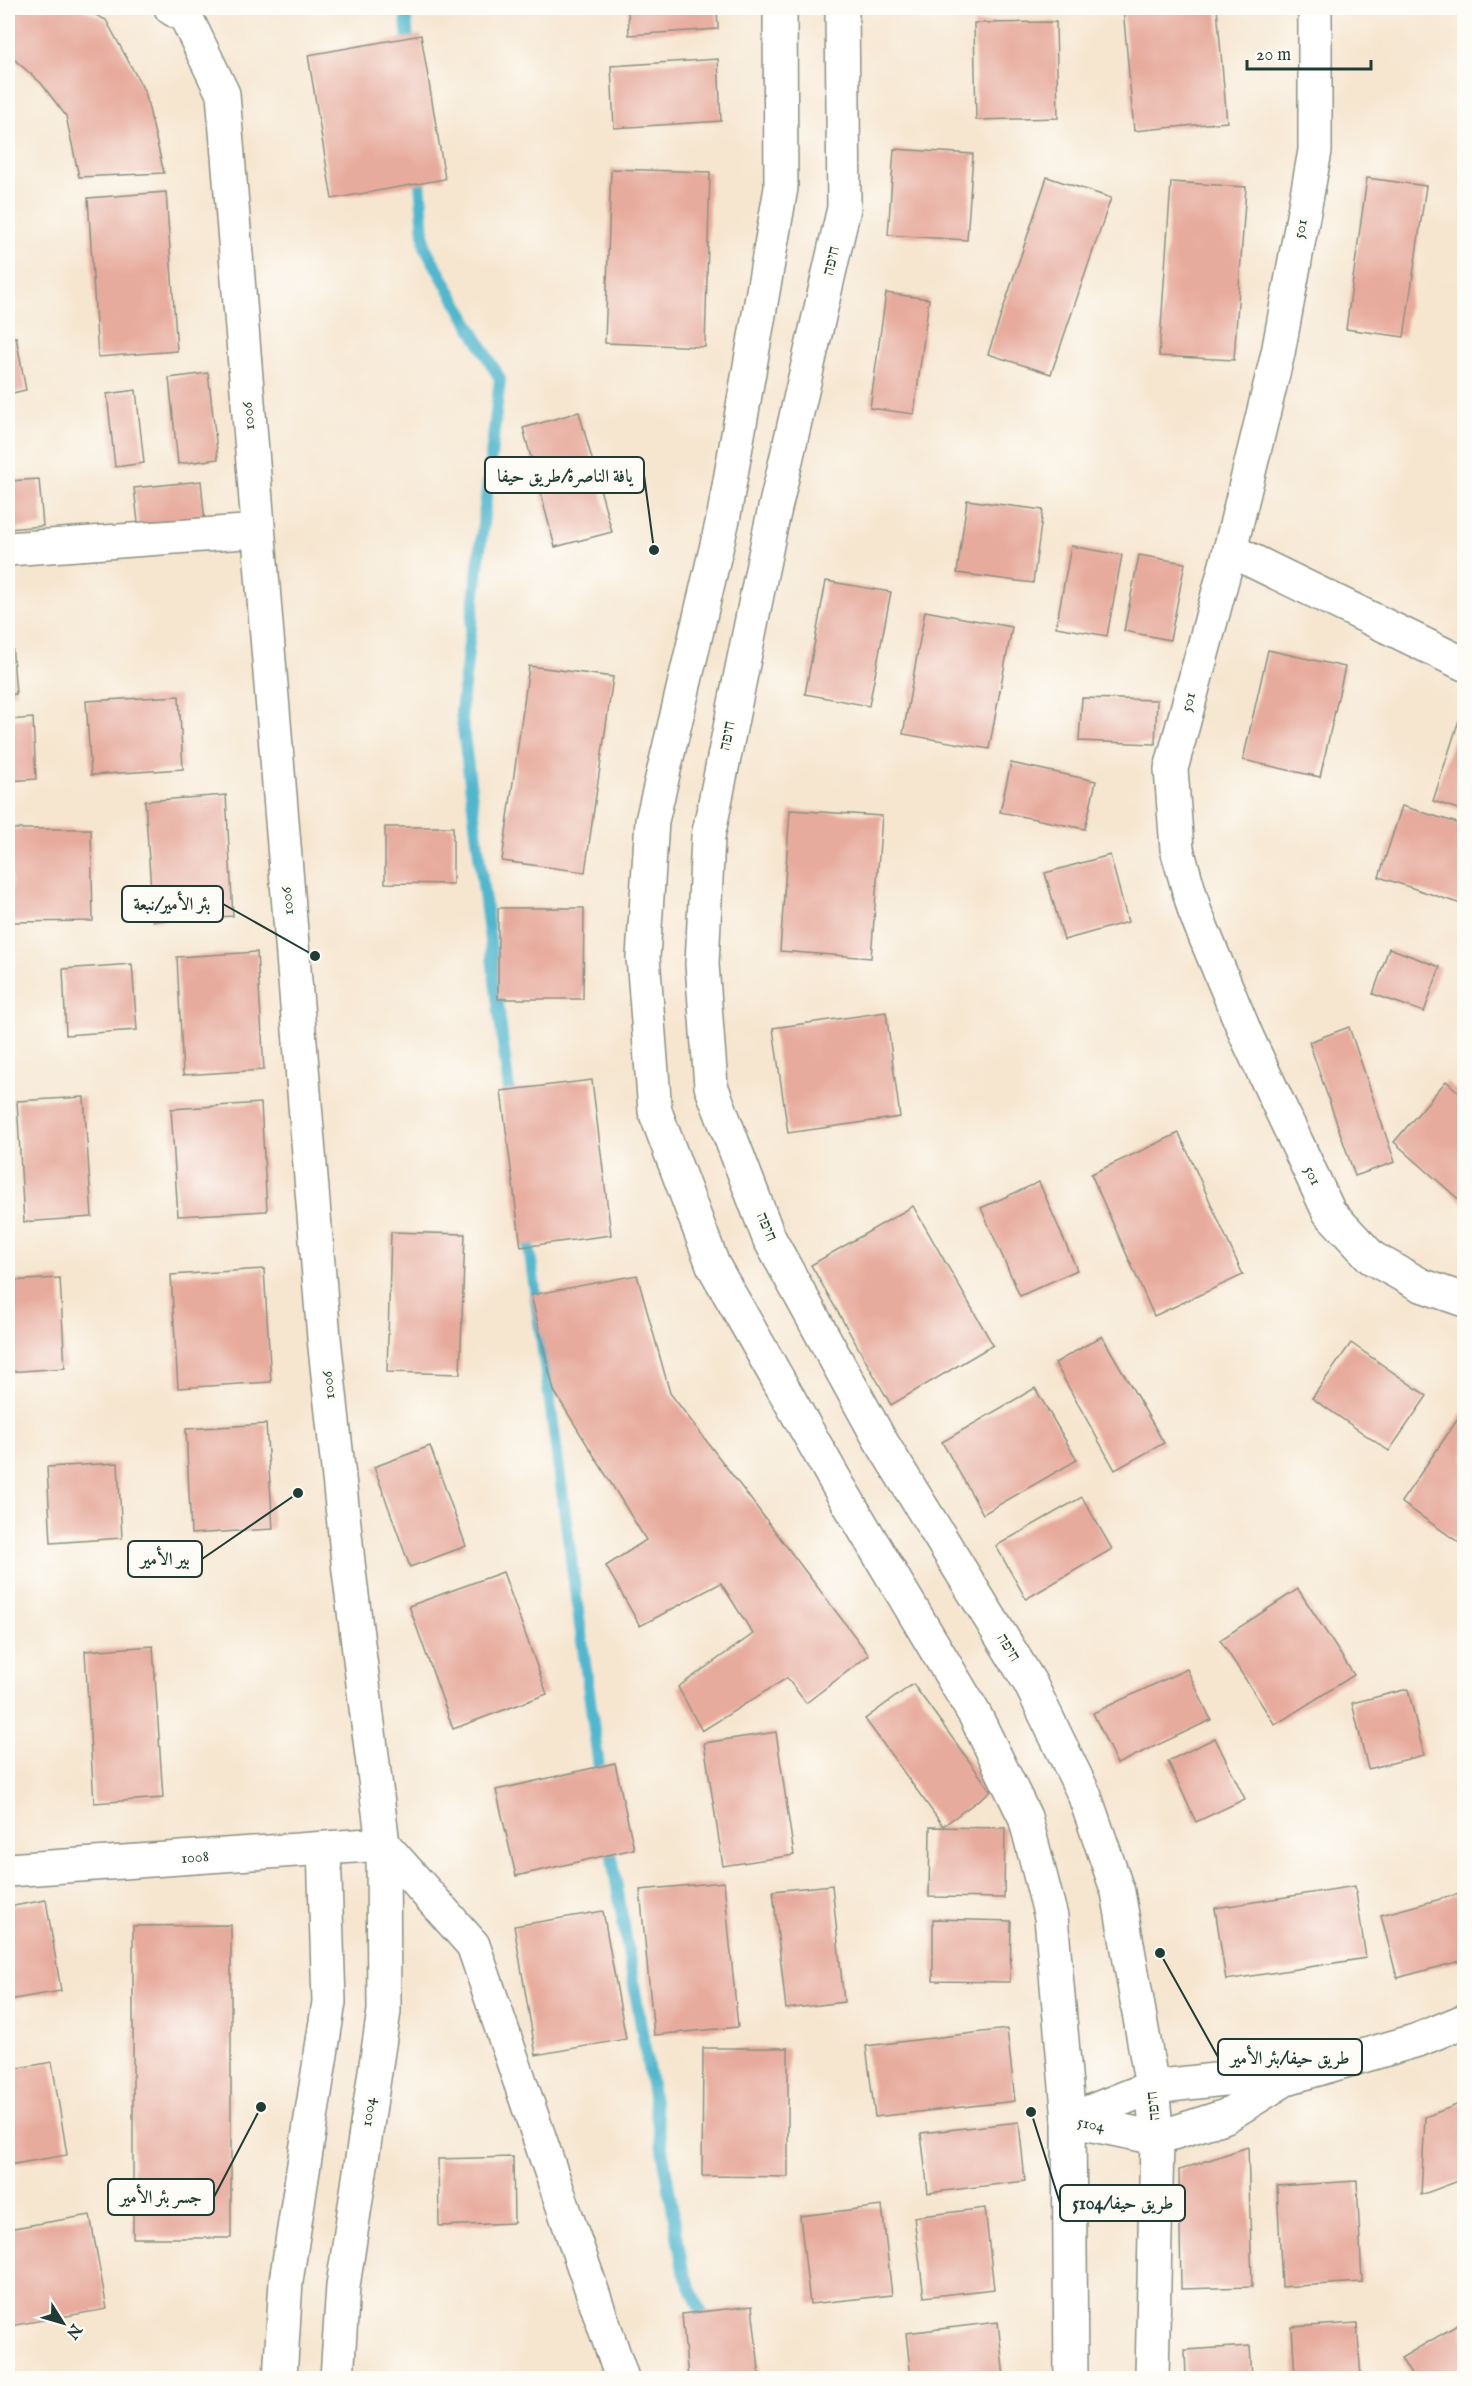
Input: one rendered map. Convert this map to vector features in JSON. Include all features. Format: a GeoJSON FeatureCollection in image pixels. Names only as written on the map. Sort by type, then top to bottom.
{"type":"FeatureCollection","features":[{"type":"Feature","properties":{"kind":"main road"},"geometry":{"type":"LineString","coordinates":[[780,8],[781,188],[724,515],[652,821],[643,957],[655,1111],[713,1265],[839,1487],[975,1715],[1025,1817],[1051,1917],[1069,2120],[1071,2379]]}},
{"type":"Feature","properties":{"kind":"main road","name":"חיפה"},"geometry":{"type":"LineString","coordinates":[[842,8],[844,208],[770,530],[708,837],[702,964],[711,1086],[770,1238],[879,1438],[1030,1683],[1084,1794],[1118,1892],[1152,2088],[1157,2138],[1152,2379]]}},
{"type":"Feature","properties":{"kind":"main road","name":"501"},"geometry":{"type":"LineString","coordinates":[[1316,8],[1316,151],[1278,353],[1230,550],[1172,769],[1177,849],[1195,912],[1247,1037],[1329,1212],[1372,1258],[1421,1285],[1464,1300]]}},
{"type":"Feature","properties":{"kind":"main road","name":"1006"},"geometry":{"type":"LineString","coordinates":[[185,11],[223,94],[324,1338],[349,1571],[383,1844]]}},
{"type":"Feature","properties":{"kind":"main road"},"geometry":{"type":"LineString","coordinates":[[8,549],[258,531]]}},
{"type":"Feature","properties":{"kind":"main road"},"geometry":{"type":"LineString","coordinates":[[1230,550],[1464,664]]}},
{"type":"Feature","properties":{"kind":"main road"},"geometry":{"type":"LineString","coordinates":[[383,1844],[473,1945],[622,2379]]}},
{"type":"Feature","properties":{"kind":"main road","name":"1008"},"geometry":{"type":"LineString","coordinates":[[8,1870],[383,1844]]}},
{"type":"Feature","properties":{"kind":"main road","name":"1004"},"geometry":{"type":"LineString","coordinates":[[337,2379],[343,2286],[384,2011],[383,1844]]}},
{"type":"Feature","properties":{"kind":"main road"},"geometry":{"type":"LineString","coordinates":[[280,2379],[286,2281],[329,2002],[324,1849]]}},
{"type":"Feature","properties":{"kind":"main road","name":"5104"},"geometry":{"type":"LineString","coordinates":[[1069,2120],[1152,2088],[1224,2079],[1287,2078],[1418,2040],[1464,2021]]}},
{"type":"Feature","properties":{"kind":"main road","name":"5104"},"geometry":{"type":"LineString","coordinates":[[1069,2120],[1157,2138],[1226,2116],[1287,2078]]}},
{"type":"Feature","properties":{"kind":"building"},"geometry":{"type":"Polygon","coordinates":[[[8,8],[81,8],[106,20],[145,92],[164,173],[79,177],[66,116],[41,83],[8,54],[8,8]]]}},
{"type":"Feature","properties":{"kind":"building"},"geometry":{"type":"Polygon","coordinates":[[[628,8],[717,8],[718,29],[629,35],[628,8]]]}},
{"type":"Feature","properties":{"kind":"building"},"geometry":{"type":"Polygon","coordinates":[[[1123,8],[1217,8],[1227,122],[1134,131],[1123,8]]]}},
{"type":"Feature","properties":{"kind":"building"},"geometry":{"type":"Polygon","coordinates":[[[1056,22],[1058,118],[976,120],[974,23],[1056,22]]]}},
{"type":"Feature","properties":{"kind":"building"},"geometry":{"type":"Polygon","coordinates":[[[421,35],[445,179],[332,199],[308,55],[421,35]]]}},
{"type":"Feature","properties":{"kind":"building"},"geometry":{"type":"Polygon","coordinates":[[[718,59],[721,121],[614,128],[611,66],[718,59]]]}},
{"type":"Feature","properties":{"kind":"building"},"geometry":{"type":"Polygon","coordinates":[[[894,149],[973,154],[967,240],[888,235],[894,149]]]}},
{"type":"Feature","properties":{"kind":"building"},"geometry":{"type":"Polygon","coordinates":[[[611,169],[710,172],[705,347],[605,343],[611,169]]]}},
{"type":"Feature","properties":{"kind":"building"},"geometry":{"type":"Polygon","coordinates":[[[1047,177],[1111,198],[1051,374],[988,354],[1047,177]]]}},
{"type":"Feature","properties":{"kind":"building"},"geometry":{"type":"Polygon","coordinates":[[[1367,178],[1426,186],[1404,337],[1346,329],[1367,178]]]}},
{"type":"Feature","properties":{"kind":"building"},"geometry":{"type":"Polygon","coordinates":[[[1171,182],[1246,187],[1234,360],[1159,356],[1171,182]]]}},
{"type":"Feature","properties":{"kind":"building"},"geometry":{"type":"Polygon","coordinates":[[[166,192],[177,351],[98,357],[88,198],[166,192]]]}},
{"type":"Feature","properties":{"kind":"building"},"geometry":{"type":"Polygon","coordinates":[[[886,293],[929,299],[914,414],[870,408],[886,293]]]}},
{"type":"Feature","properties":{"kind":"building"},"geometry":{"type":"Polygon","coordinates":[[[16,337],[26,390],[8,394],[8,339],[16,337]]]}},
{"type":"Feature","properties":{"kind":"building"},"geometry":{"type":"Polygon","coordinates":[[[208,373],[218,459],[178,464],[169,378],[208,373]]]}},
{"type":"Feature","properties":{"kind":"building"},"geometry":{"type":"Polygon","coordinates":[[[136,390],[144,463],[115,467],[107,394],[136,390]]]}},
{"type":"Feature","properties":{"kind":"building"},"geometry":{"type":"Polygon","coordinates":[[[579,412],[612,532],[555,547],[523,428],[579,412]]]}},
{"type":"Feature","properties":{"kind":"building"},"geometry":{"type":"Polygon","coordinates":[[[39,479],[43,526],[8,529],[8,481],[39,479]]]}},
{"type":"Feature","properties":{"kind":"building"},"geometry":{"type":"Polygon","coordinates":[[[201,481],[205,523],[139,531],[134,488],[201,481]]]}},
{"type":"Feature","properties":{"kind":"building"},"geometry":{"type":"Polygon","coordinates":[[[967,500],[1043,510],[1033,583],[957,573],[967,500]]]}},
{"type":"Feature","properties":{"kind":"building"},"geometry":{"type":"Polygon","coordinates":[[[1071,546],[1122,555],[1107,636],[1056,627],[1071,546]]]}},
{"type":"Feature","properties":{"kind":"building"},"geometry":{"type":"Polygon","coordinates":[[[1139,555],[1185,563],[1170,640],[1124,631],[1139,555]]]}},
{"type":"Feature","properties":{"kind":"building"},"geometry":{"type":"Polygon","coordinates":[[[826,581],[891,592],[869,706],[805,694],[826,581]]]}},
{"type":"Feature","properties":{"kind":"building"},"geometry":{"type":"Polygon","coordinates":[[[925,611],[1012,627],[989,749],[903,734],[925,611]]]}},
{"type":"Feature","properties":{"kind":"building"},"geometry":{"type":"Polygon","coordinates":[[[10,618],[16,694],[8,695],[8,619],[10,618]]]}},
{"type":"Feature","properties":{"kind":"building"},"geometry":{"type":"Polygon","coordinates":[[[1268,650],[1345,667],[1320,777],[1243,760],[1268,650]]]}},
{"type":"Feature","properties":{"kind":"building"},"geometry":{"type":"Polygon","coordinates":[[[529,666],[613,677],[585,872],[502,861],[529,666]]]}},
{"type":"Feature","properties":{"kind":"building"},"geometry":{"type":"Polygon","coordinates":[[[179,696],[183,769],[91,775],[86,701],[179,696]]]}},
{"type":"Feature","properties":{"kind":"building"},"geometry":{"type":"Polygon","coordinates":[[[1082,698],[1157,700],[1155,744],[1079,741],[1082,698]]]}},
{"type":"Feature","properties":{"kind":"building"},"geometry":{"type":"Polygon","coordinates":[[[33,718],[36,779],[8,781],[8,720],[33,718]]]}},
{"type":"Feature","properties":{"kind":"building"},"geometry":{"type":"Polygon","coordinates":[[[1459,720],[1464,722],[1464,811],[1433,801],[1459,720]]]}},
{"type":"Feature","properties":{"kind":"building"},"geometry":{"type":"Polygon","coordinates":[[[1011,763],[1096,781],[1085,829],[1000,812],[1011,763]]]}},
{"type":"Feature","properties":{"kind":"building"},"geometry":{"type":"Polygon","coordinates":[[[226,795],[233,916],[153,921],[145,801],[226,795]]]}},
{"type":"Feature","properties":{"kind":"building"},"geometry":{"type":"Polygon","coordinates":[[[1402,806],[1464,825],[1464,905],[1379,877],[1402,806]]]}},
{"type":"Feature","properties":{"kind":"building"},"geometry":{"type":"Polygon","coordinates":[[[790,810],[882,816],[871,958],[780,951],[790,810]]]}},
{"type":"Feature","properties":{"kind":"building"},"geometry":{"type":"Polygon","coordinates":[[[385,827],[453,827],[453,884],[385,883],[385,827]]]}},
{"type":"Feature","properties":{"kind":"building"},"geometry":{"type":"Polygon","coordinates":[[[11,829],[91,829],[93,921],[12,922],[11,829]]]}},
{"type":"Feature","properties":{"kind":"building"},"geometry":{"type":"Polygon","coordinates":[[[1110,855],[1128,922],[1064,940],[1045,873],[1110,855]]]}},
{"type":"Feature","properties":{"kind":"building"},"geometry":{"type":"Polygon","coordinates":[[[498,908],[584,908],[583,999],[498,999],[498,908]]]}},
{"type":"Feature","properties":{"kind":"building"},"geometry":{"type":"Polygon","coordinates":[[[1389,948],[1440,967],[1424,1012],[1373,994],[1389,948]]]}},
{"type":"Feature","properties":{"kind":"building"},"geometry":{"type":"Polygon","coordinates":[[[257,952],[264,1070],[183,1075],[177,957],[257,952]]]}},
{"type":"Feature","properties":{"kind":"building"},"geometry":{"type":"Polygon","coordinates":[[[132,964],[137,1030],[66,1035],[63,969],[132,964]]]}},
{"type":"Feature","properties":{"kind":"building"},"geometry":{"type":"Polygon","coordinates":[[[886,1012],[900,1117],[788,1133],[773,1028],[886,1012]]]}},
{"type":"Feature","properties":{"kind":"building"},"geometry":{"type":"Polygon","coordinates":[[[1349,1027],[1395,1162],[1355,1176],[1309,1042],[1349,1027]]]}},
{"type":"Feature","properties":{"kind":"building"},"geometry":{"type":"Polygon","coordinates":[[[592,1080],[611,1235],[521,1247],[501,1091],[592,1080]]]}},
{"type":"Feature","properties":{"kind":"building"},"geometry":{"type":"Polygon","coordinates":[[[1446,1081],[1464,1097],[1464,1204],[1394,1142],[1446,1081]]]}},
{"type":"Feature","properties":{"kind":"building"},"geometry":{"type":"Polygon","coordinates":[[[84,1097],[92,1217],[24,1222],[17,1101],[84,1097]]]}},
{"type":"Feature","properties":{"kind":"building"},"geometry":{"type":"Polygon","coordinates":[[[261,1103],[267,1211],[178,1216],[171,1109],[261,1103]]]}},
{"type":"Feature","properties":{"kind":"building"},"geometry":{"type":"Polygon","coordinates":[[[1179,1133],[1243,1275],[1154,1316],[1091,1174],[1179,1133]]]}},
{"type":"Feature","properties":{"kind":"building"},"geometry":{"type":"Polygon","coordinates":[[[1039,1182],[1077,1270],[1020,1296],[981,1208],[1039,1182]]]}},
{"type":"Feature","properties":{"kind":"building"},"geometry":{"type":"Polygon","coordinates":[[[913,1206],[993,1345],[891,1405],[811,1265],[913,1206]]]}},
{"type":"Feature","properties":{"kind":"building"},"geometry":{"type":"Polygon","coordinates":[[[391,1232],[465,1234],[460,1374],[387,1372],[391,1232]]]}},
{"type":"Feature","properties":{"kind":"building"},"geometry":{"type":"Polygon","coordinates":[[[264,1269],[271,1382],[178,1388],[171,1275],[264,1269]]]}},
{"type":"Feature","properties":{"kind":"building"},"geometry":{"type":"Polygon","coordinates":[[[637,1275],[670,1393],[869,1655],[806,1703],[787,1678],[702,1731],[678,1687],[753,1634],[721,1583],[640,1626],[606,1566],[646,1540],[554,1391],[531,1295],[637,1275]]]}},
{"type":"Feature","properties":{"kind":"building"},"geometry":{"type":"Polygon","coordinates":[[[60,1278],[65,1368],[8,1372],[8,1281],[60,1278]]]}},
{"type":"Feature","properties":{"kind":"building"},"geometry":{"type":"Polygon","coordinates":[[[1102,1336],[1164,1443],[1115,1470],[1055,1363],[1102,1336]]]}},
{"type":"Feature","properties":{"kind":"building"},"geometry":{"type":"Polygon","coordinates":[[[1351,1343],[1427,1396],[1389,1451],[1312,1398],[1351,1343]]]}},
{"type":"Feature","properties":{"kind":"building"},"geometry":{"type":"Polygon","coordinates":[[[1035,1388],[1077,1460],[983,1514],[942,1442],[1035,1388]]]}},
{"type":"Feature","properties":{"kind":"building"},"geometry":{"type":"Polygon","coordinates":[[[1464,1410],[1464,1546],[1401,1502],[1464,1410]]]}},
{"type":"Feature","properties":{"kind":"building"},"geometry":{"type":"Polygon","coordinates":[[[266,1424],[273,1529],[191,1534],[186,1429],[266,1424]]]}},
{"type":"Feature","properties":{"kind":"building"},"geometry":{"type":"Polygon","coordinates":[[[430,1446],[466,1546],[410,1567],[374,1467],[430,1446]]]}},
{"type":"Feature","properties":{"kind":"building"},"geometry":{"type":"Polygon","coordinates":[[[118,1463],[122,1538],[51,1543],[47,1467],[118,1463]]]}},
{"type":"Feature","properties":{"kind":"building"},"geometry":{"type":"Polygon","coordinates":[[[1082,1497],[1112,1549],[1026,1599],[996,1546],[1082,1497]]]}},
{"type":"Feature","properties":{"kind":"building"},"geometry":{"type":"Polygon","coordinates":[[[503,1572],[547,1694],[453,1729],[409,1606],[503,1572]]]}},
{"type":"Feature","properties":{"kind":"building"},"geometry":{"type":"Polygon","coordinates":[[[1298,1589],[1354,1675],[1275,1725],[1220,1640],[1298,1589]]]}},
{"type":"Feature","properties":{"kind":"building"},"geometry":{"type":"Polygon","coordinates":[[[153,1646],[163,1798],[94,1803],[85,1651],[153,1646]]]}},
{"type":"Feature","properties":{"kind":"building"},"geometry":{"type":"Polygon","coordinates":[[[1187,1669],[1211,1720],[1117,1764],[1093,1713],[1187,1669]]]}},
{"type":"Feature","properties":{"kind":"building"},"geometry":{"type":"Polygon","coordinates":[[[913,1684],[991,1791],[943,1826],[865,1719],[913,1684]]]}},
{"type":"Feature","properties":{"kind":"building"},"geometry":{"type":"Polygon","coordinates":[[[1408,1689],[1424,1755],[1368,1769],[1352,1703],[1408,1689]]]}},
{"type":"Feature","properties":{"kind":"building"},"geometry":{"type":"Polygon","coordinates":[[[776,1732],[794,1855],[723,1866],[704,1743],[776,1732]]]}},
{"type":"Feature","properties":{"kind":"building"},"geometry":{"type":"Polygon","coordinates":[[[1215,1738],[1245,1799],[1196,1822],[1168,1761],[1215,1738]]]}},
{"type":"Feature","properties":{"kind":"building"},"geometry":{"type":"Polygon","coordinates":[[[615,1763],[634,1849],[516,1876],[496,1790],[615,1763]]]}},
{"type":"Feature","properties":{"kind":"building"},"geometry":{"type":"Polygon","coordinates":[[[930,1827],[1005,1828],[1004,1898],[929,1897],[930,1827]]]}},
{"type":"Feature","properties":{"kind":"building"},"geometry":{"type":"Polygon","coordinates":[[[724,1882],[738,2027],[654,2035],[640,1890],[724,1882]]]}},
{"type":"Feature","properties":{"kind":"building"},"geometry":{"type":"Polygon","coordinates":[[[832,1885],[844,2002],[786,2009],[773,1891],[832,1885]]]}},
{"type":"Feature","properties":{"kind":"building"},"geometry":{"type":"Polygon","coordinates":[[[1355,1886],[1366,1958],[1226,1980],[1215,1908],[1355,1886]]]}},
{"type":"Feature","properties":{"kind":"building"},"geometry":{"type":"Polygon","coordinates":[[[1463,1893],[1464,1960],[1397,1978],[1381,1915],[1463,1893]]]}},
{"type":"Feature","properties":{"kind":"building"},"geometry":{"type":"Polygon","coordinates":[[[46,1900],[61,1991],[8,2000],[8,1907],[46,1900]]]}},
{"type":"Feature","properties":{"kind":"building"},"geometry":{"type":"Polygon","coordinates":[[[603,1911],[626,2039],[536,2055],[514,1926],[603,1911]]]}},
{"type":"Feature","properties":{"kind":"building"},"geometry":{"type":"Polygon","coordinates":[[[933,1919],[1011,1921],[1010,1982],[933,1981],[933,1919]]]}},
{"type":"Feature","properties":{"kind":"building"},"geometry":{"type":"Polygon","coordinates":[[[231,1925],[231,2238],[133,2238],[133,1926],[231,1925]]]}},
{"type":"Feature","properties":{"kind":"building"},"geometry":{"type":"Polygon","coordinates":[[[1007,2029],[1015,2101],[875,2117],[866,2046],[1007,2029]]]}},
{"type":"Feature","properties":{"kind":"building"},"geometry":{"type":"Polygon","coordinates":[[[703,2048],[788,2048],[788,2177],[702,2176],[703,2048]]]}},
{"type":"Feature","properties":{"kind":"building"},"geometry":{"type":"Polygon","coordinates":[[[52,2062],[67,2155],[8,2165],[8,2070],[52,2062]]]}},
{"type":"Feature","properties":{"kind":"building"},"geometry":{"type":"Polygon","coordinates":[[[1464,2102],[1464,2179],[1421,2195],[1425,2117],[1464,2102]]]}},
{"type":"Feature","properties":{"kind":"building"},"geometry":{"type":"Polygon","coordinates":[[[1019,2122],[1025,2181],[928,2193],[921,2133],[1019,2122]]]}},
{"type":"Feature","properties":{"kind":"building"},"geometry":{"type":"Polygon","coordinates":[[[1248,2147],[1252,2287],[1181,2289],[1179,2170],[1248,2147]]]}},
{"type":"Feature","properties":{"kind":"building"},"geometry":{"type":"Polygon","coordinates":[[[513,2157],[514,2223],[439,2226],[438,2159],[513,2157]]]}},
{"type":"Feature","properties":{"kind":"building"},"geometry":{"type":"Polygon","coordinates":[[[1357,2181],[1362,2282],[1282,2287],[1277,2186],[1357,2181]]]}},
{"type":"Feature","properties":{"kind":"building"},"geometry":{"type":"Polygon","coordinates":[[[882,2206],[892,2295],[810,2304],[800,2216],[882,2206]]]}},
{"type":"Feature","properties":{"kind":"building"},"geometry":{"type":"Polygon","coordinates":[[[985,2208],[994,2289],[924,2297],[914,2217],[985,2208]]]}},
{"type":"Feature","properties":{"kind":"building"},"geometry":{"type":"Polygon","coordinates":[[[90,2215],[107,2309],[10,2326],[8,2229],[90,2215]]]}},
{"type":"Feature","properties":{"kind":"building"},"geometry":{"type":"Polygon","coordinates":[[[752,2306],[760,2378],[688,2378],[682,2314],[752,2306]]]}},
{"type":"Feature","properties":{"kind":"building"},"geometry":{"type":"Polygon","coordinates":[[[1464,2321],[1464,2378],[1413,2378],[1401,2358],[1464,2321]]]}},
{"type":"Feature","properties":{"kind":"building"},"geometry":{"type":"Polygon","coordinates":[[[998,2322],[1004,2378],[911,2378],[906,2333],[998,2322]]]}},
{"type":"Feature","properties":{"kind":"building"},"geometry":{"type":"Polygon","coordinates":[[[1357,2323],[1361,2378],[1295,2378],[1292,2327],[1357,2323]]]}},
{"type":"Feature","properties":{"kind":"building"},"geometry":{"type":"Polygon","coordinates":[[[1250,2346],[1252,2378],[1186,2378],[1185,2350],[1250,2346]]]}},
{"type":"Feature","properties":{"kind":"building"},"geometry":{"type":"Polygon","coordinates":[[[430,2374],[430,2378],[374,2378],[374,2376],[430,2374]]]}},
{"type":"Feature","properties":{"kind":"waterway"},"geometry":{"type":"LineString","coordinates":[[405,8],[409,52]]}},
{"type":"Feature","properties":{"kind":"waterway"},"geometry":{"type":"LineString","coordinates":[[419,168],[425,247],[500,379],[461,712],[511,1107]]}},
{"type":"Feature","properties":{"kind":"waterway"},"geometry":{"type":"LineString","coordinates":[[527,1231],[601,1782]]}},
{"type":"Feature","properties":{"kind":"waterway"},"geometry":{"type":"LineString","coordinates":[[609,1840],[683,2270],[707,2325]]}},
{"type":"Feature","properties":{"kind":"place","name":"يافة الناصرة/طريق حيفا"},"geometry":{"type":"Point","coordinates":[654,550]}},
{"type":"Feature","properties":{"kind":"place","name":"بئر الأمير/نبعة"},"geometry":{"type":"Point","coordinates":[315,956]}},
{"type":"Feature","properties":{"kind":"place","name":"بير الأمير"},"geometry":{"type":"Point","coordinates":[298,1493]}},
{"type":"Feature","properties":{"kind":"place","name":"طريق حيفا/بئر الأمير"},"geometry":{"type":"Point","coordinates":[1160,1953]}},
{"type":"Feature","properties":{"kind":"place","name":"جسر بئر الأمير"},"geometry":{"type":"Point","coordinates":[261,2107]}},
{"type":"Feature","properties":{"kind":"place","name":"طريق حيفا/5104"},"geometry":{"type":"Point","coordinates":[1031,2112]}}]}
